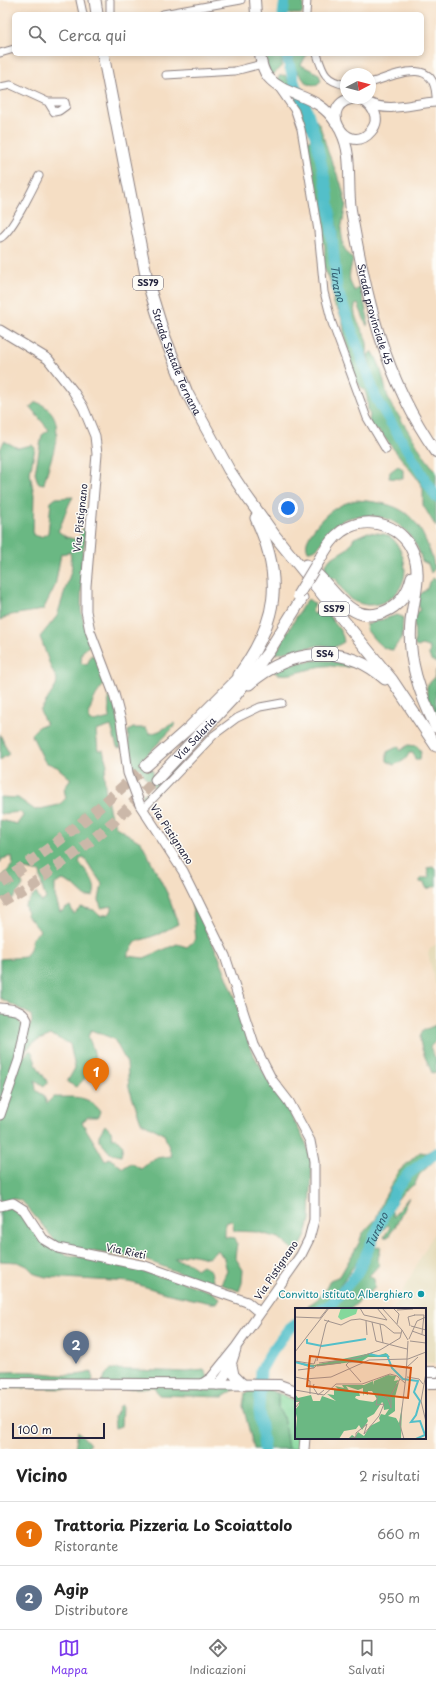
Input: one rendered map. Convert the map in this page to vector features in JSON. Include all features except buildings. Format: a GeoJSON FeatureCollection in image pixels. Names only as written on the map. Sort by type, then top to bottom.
{"type":"FeatureCollection","features":[{"type":"Feature","properties":{"kind":"highway"},"geometry":{"type":"LineString","coordinates":[[95,0],[97,12]]}},
{"type":"Feature","properties":{"kind":"highway","name":"Strada Statale Ternana"},"geometry":{"type":"LineString","coordinates":[[103,56],[147,280],[164,335],[187,393],[229,470],[275,536],[410,704]]}},
{"type":"Feature","properties":{"kind":"highway"},"geometry":{"type":"LineString","coordinates":[[232,693],[261,641],[270,614],[273,598],[274,582],[270,555],[265,537],[245,494]]}},
{"type":"Feature","properties":{"kind":"highway","name":"Strada Statale Ternana"},"geometry":{"type":"LineString","coordinates":[[259,513],[305,565],[412,697],[436,732]]}},
{"type":"Feature","properties":{"kind":"highway"},"geometry":{"type":"LineString","coordinates":[[232,693],[268,651],[336,536],[347,528],[364,523],[380,524],[391,528],[401,535],[409,544],[414,555],[417,571],[410,622],[411,651],[420,690],[436,727]]}},
{"type":"Feature","properties":{"kind":"highway"},"geometry":{"type":"LineString","coordinates":[[305,565],[314,571],[345,606],[364,614],[382,613],[393,608],[405,595],[410,584],[412,566],[407,550],[396,537],[380,529],[361,528],[349,533],[336,544],[323,559]]}},
{"type":"Feature","properties":{"kind":"highway","name":"SS4"},"geometry":{"type":"LineString","coordinates":[[232,693],[281,662],[300,656],[328,654],[347,658],[378,672],[410,704],[436,746]]}},
{"type":"Feature","properties":{"kind":"highway","name":"Via Salaria"},"geometry":{"type":"LineString","coordinates":[[146,766],[190,727],[232,693]]}},
{"type":"Feature","properties":{"kind":"highway","name":"Via Salaria"},"geometry":{"type":"LineString","coordinates":[[156,780],[232,693]]}},
{"type":"Feature","properties":{"kind":"main road"},"geometry":{"type":"LineString","coordinates":[[255,0],[256,12]]}},
{"type":"Feature","properties":{"kind":"main road"},"geometry":{"type":"LineString","coordinates":[[261,59],[268,76],[280,86],[317,104],[329,112],[341,132],[352,138],[364,137],[374,127],[375,114],[370,104]]}},
{"type":"Feature","properties":{"kind":"main road"},"geometry":{"type":"LineString","coordinates":[[317,104],[330,105],[340,102]]}},
{"type":"Feature","properties":{"kind":"main road"},"geometry":{"type":"LineString","coordinates":[[336,123],[337,110],[342,104]]}},
{"type":"Feature","properties":{"kind":"main road","name":"Strada provinciale 45"},"geometry":{"type":"LineString","coordinates":[[341,132],[347,147],[349,200],[362,271],[380,338],[399,389],[410,413],[436,452]]}},
{"type":"Feature","properties":{"kind":"main road","name":"Strada provinciale 45"},"geometry":{"type":"LineString","coordinates":[[348,166],[352,152],[364,137]]}},
{"type":"Feature","properties":{"kind":"main road"},"geometry":{"type":"LineString","coordinates":[[0,1383],[244,1385],[290,1390]]}},
{"type":"Feature","properties":{"kind":"street"},"geometry":{"type":"LineString","coordinates":[[80,0],[83,12]]}},
{"type":"Feature","properties":{"kind":"street"},"geometry":{"type":"LineString","coordinates":[[110,0],[110,12]]}},
{"type":"Feature","properties":{"kind":"street"},"geometry":{"type":"LineString","coordinates":[[175,12],[241,0]]}},
{"type":"Feature","properties":{"kind":"street"},"geometry":{"type":"LineString","coordinates":[[306,12],[307,0]]}},
{"type":"Feature","properties":{"kind":"street"},"geometry":{"type":"LineString","coordinates":[[0,52],[12,49]]}},
{"type":"Feature","properties":{"kind":"street"},"geometry":{"type":"LineString","coordinates":[[318,56],[327,78],[335,83],[340,84]]}},
{"type":"Feature","properties":{"kind":"street"},"geometry":{"type":"LineString","coordinates":[[166,75],[235,71],[261,59]]}},
{"type":"Feature","properties":{"kind":"street"},"geometry":{"type":"LineString","coordinates":[[376,80],[406,72],[420,71],[431,78],[436,96]]}},
{"type":"Feature","properties":{"kind":"street"},"geometry":{"type":"LineString","coordinates":[[0,88],[11,85],[48,102]]}},
{"type":"Feature","properties":{"kind":"street"},"geometry":{"type":"LineString","coordinates":[[280,86],[295,111],[302,129],[318,231],[324,292],[332,323],[367,418],[386,450]]}},
{"type":"Feature","properties":{"kind":"street"},"geometry":{"type":"LineString","coordinates":[[372,104],[381,107],[396,107],[436,102]]}},
{"type":"Feature","properties":{"kind":"street"},"geometry":{"type":"LineString","coordinates":[[374,127],[383,114],[396,107]]}},
{"type":"Feature","properties":{"kind":"street"},"geometry":{"type":"LineString","coordinates":[[0,238],[4,237],[18,216],[39,176]]}},
{"type":"Feature","properties":{"kind":"street","name":"Via Pistignano"},"geometry":{"type":"LineString","coordinates":[[0,330],[48,360],[77,396],[95,436],[97,454],[87,555],[86,611],[90,631],[114,694],[121,721],[128,773],[143,809],[183,872],[225,956],[254,1046],[272,1080],[289,1102],[310,1141],[314,1162],[314,1220],[309,1239],[301,1256],[218,1370],[211,1378],[200,1385]]}},
{"type":"Feature","properties":{"kind":"street"},"geometry":{"type":"LineString","coordinates":[[143,809],[214,735],[237,718],[260,707],[282,703]]}},
{"type":"Feature","properties":{"kind":"street"},"geometry":{"type":"LineString","coordinates":[[0,1008],[18,1010],[25,1015],[27,1020],[19,1060],[0,1115]]}},
{"type":"Feature","properties":{"kind":"street","name":"Via Rieti"},"geometry":{"type":"LineString","coordinates":[[0,1206],[14,1203],[19,1205],[24,1210],[43,1239],[58,1248],[145,1266],[246,1302],[260,1313]]}},
{"type":"Feature","properties":{"kind":"street"},"geometry":{"type":"LineString","coordinates":[[217,1385],[232,1365],[236,1347]]}},
{"type":"Feature","properties":{"kind":"street"},"geometry":{"type":"LineString","coordinates":[[232,1365],[234,1375],[244,1385]]}},
{"type":"Feature","properties":{"kind":"street"},"geometry":{"type":"LineString","coordinates":[[217,1385],[218,1370]]}},
{"type":"Feature","properties":{"kind":"street"},"geometry":{"type":"LineString","coordinates":[[304,1449],[305,1439]]}},
{"type":"Feature","properties":{"kind":"shaded area"},"geometry":{"type":"Polygon","coordinates":[[[436,944],[436,986],[428,954],[430,949],[436,944]]]}},
{"type":"Feature","properties":{"kind":"shaded area"},"geometry":{"type":"Polygon","coordinates":[[[436,1229],[436,1363],[426,1363],[426,1308],[394,1308],[436,1229]]]}},
{"type":"Feature","properties":{"kind":"green space"},"geometry":{"type":"Polygon","coordinates":[[[287,0],[304,0],[302,12],[286,12],[287,0]]]}},
{"type":"Feature","properties":{"kind":"green space"},"geometry":{"type":"Polygon","coordinates":[[[269,56],[282,56],[282,66],[270,77],[266,60],[269,56]]]}},
{"type":"Feature","properties":{"kind":"green space"},"geometry":{"type":"Polygon","coordinates":[[[290,56],[306,56],[301,65],[319,74],[321,81],[316,85],[307,84],[292,65],[290,56]]]}},
{"type":"Feature","properties":{"kind":"green space"},"geometry":{"type":"Polygon","coordinates":[[[285,75],[305,108],[308,130],[304,126],[296,106],[278,81],[279,76],[285,75]]]}},
{"type":"Feature","properties":{"kind":"green space"},"geometry":{"type":"Polygon","coordinates":[[[316,120],[320,126],[328,152],[341,184],[346,204],[341,230],[344,248],[353,260],[350,273],[352,287],[355,291],[360,287],[368,318],[367,326],[358,304],[355,305],[355,315],[366,338],[368,365],[370,366],[368,355],[372,351],[380,366],[391,405],[436,472],[436,527],[423,505],[423,488],[416,477],[380,432],[368,427],[370,415],[365,391],[353,378],[350,369],[351,359],[345,340],[343,323],[339,311],[333,304],[332,286],[324,268],[325,246],[324,243],[321,242],[322,212],[311,174],[306,143],[312,138],[325,195],[328,214],[328,243],[330,254],[333,259],[336,256],[337,232],[333,204],[316,132],[316,120]]]}},
{"type":"Feature","properties":{"kind":"green space"},"geometry":{"type":"Polygon","coordinates":[[[36,402],[47,408],[54,417],[57,427],[54,450],[44,484],[38,483],[35,473],[42,435],[49,430],[30,407],[36,402]]]}},
{"type":"Feature","properties":{"kind":"green space"},"geometry":{"type":"Polygon","coordinates":[[[4,441],[18,448],[32,445],[35,448],[30,473],[34,495],[33,535],[41,537],[48,533],[51,502],[56,498],[73,497],[58,531],[66,537],[78,540],[83,528],[87,528],[82,558],[81,610],[89,646],[82,652],[81,663],[87,665],[91,655],[96,657],[105,683],[90,709],[89,720],[94,722],[110,718],[108,696],[117,713],[121,748],[117,747],[111,726],[96,731],[98,750],[103,750],[107,765],[104,775],[110,813],[116,827],[142,843],[168,895],[178,924],[159,934],[136,942],[127,956],[144,958],[177,944],[187,947],[196,939],[192,905],[193,897],[202,916],[203,925],[217,952],[235,997],[250,1048],[269,1082],[286,1106],[306,1143],[312,1162],[310,1219],[306,1235],[297,1253],[279,1238],[257,1232],[234,1231],[232,1220],[225,1222],[225,1237],[235,1238],[237,1243],[235,1257],[243,1270],[242,1283],[239,1291],[221,1284],[227,1271],[224,1259],[218,1250],[208,1258],[189,1254],[174,1259],[190,1263],[196,1269],[202,1265],[211,1271],[214,1286],[146,1260],[78,1249],[57,1243],[23,1202],[17,1199],[12,1199],[0,1202],[0,1121],[5,1111],[20,1060],[30,1050],[37,1066],[48,1083],[44,1086],[35,1080],[36,1090],[43,1095],[47,1103],[53,1097],[72,1097],[90,1101],[100,1111],[98,1117],[88,1117],[82,1122],[105,1161],[109,1158],[123,1168],[131,1163],[141,1169],[155,1158],[172,1156],[164,1134],[141,1122],[129,1088],[127,1063],[114,1039],[91,1030],[88,1037],[94,1052],[94,1064],[92,1070],[76,1087],[67,1082],[75,1068],[70,1044],[51,1035],[34,1042],[22,1055],[27,1031],[32,1022],[31,1015],[0,998],[0,959],[25,957],[31,947],[32,938],[40,931],[27,915],[25,905],[36,893],[41,902],[46,899],[42,887],[40,872],[20,868],[20,878],[23,885],[13,899],[2,899],[0,897],[0,880],[13,864],[12,856],[2,859],[0,863],[0,820],[17,824],[23,816],[21,812],[0,814],[0,797],[18,798],[35,810],[59,805],[66,798],[64,789],[71,779],[57,767],[45,762],[31,734],[39,726],[46,725],[40,711],[56,686],[57,679],[40,637],[57,616],[72,568],[70,552],[61,554],[55,586],[43,610],[11,615],[0,620],[0,450],[4,441]],[[81,858],[79,862],[93,882],[93,896],[86,897],[73,885],[63,880],[55,884],[55,896],[60,912],[70,906],[74,914],[81,907],[94,910],[100,916],[108,914],[112,910],[112,906],[101,908],[99,900],[102,884],[85,859],[81,858]]]}},
{"type":"Feature","properties":{"kind":"green space"},"geometry":{"type":"Polygon","coordinates":[[[398,466],[403,469],[403,479],[389,478],[390,472],[398,466]]]}},
{"type":"Feature","properties":{"kind":"green space"},"geometry":{"type":"Polygon","coordinates":[[[356,500],[392,506],[409,516],[416,523],[422,533],[432,558],[434,570],[431,573],[428,564],[422,561],[414,542],[402,527],[385,518],[375,516],[357,516],[342,521],[332,528],[320,545],[313,550],[308,551],[308,540],[311,533],[320,521],[335,508],[356,500]]]}},
{"type":"Feature","properties":{"kind":"green space"},"geometry":{"type":"Polygon","coordinates":[[[368,532],[385,534],[393,539],[397,544],[404,560],[405,570],[404,580],[394,595],[387,601],[367,605],[350,599],[336,579],[326,576],[325,566],[330,559],[348,548],[354,538],[368,532]]]}},
{"type":"Feature","properties":{"kind":"green space"},"geometry":{"type":"Polygon","coordinates":[[[433,578],[436,580],[436,663],[431,660],[429,655],[430,648],[422,645],[418,647],[415,646],[414,618],[420,609],[417,602],[418,596],[427,589],[429,582],[433,578]]]}},
{"type":"Feature","properties":{"kind":"green space"},"geometry":{"type":"Polygon","coordinates":[[[308,599],[315,604],[312,611],[315,615],[320,604],[326,606],[329,615],[341,632],[344,642],[335,647],[321,645],[275,654],[302,607],[308,599]]]}},
{"type":"Feature","properties":{"kind":"green space"},"geometry":{"type":"Polygon","coordinates":[[[397,615],[403,617],[402,637],[393,650],[381,646],[374,640],[366,629],[367,624],[397,615]]]}},
{"type":"Feature","properties":{"kind":"green space"},"geometry":{"type":"Polygon","coordinates":[[[315,660],[335,661],[352,666],[324,666],[285,675],[274,672],[283,665],[315,660]]]}},
{"type":"Feature","properties":{"kind":"green space"},"geometry":{"type":"Polygon","coordinates":[[[436,670],[436,715],[428,701],[427,686],[434,678],[436,670]]]}},
{"type":"Feature","properties":{"kind":"green space"},"geometry":{"type":"Polygon","coordinates":[[[174,723],[175,726],[142,760],[143,764],[153,771],[153,781],[158,783],[163,780],[176,764],[177,772],[146,802],[142,794],[151,792],[154,788],[139,768],[136,769],[133,765],[129,751],[128,731],[133,728],[146,728],[150,734],[174,723]]]}},
{"type":"Feature","properties":{"kind":"green space"},"geometry":{"type":"Polygon","coordinates":[[[0,734],[9,754],[0,760],[0,734]]]}},
{"type":"Feature","properties":{"kind":"green space"},"geometry":{"type":"Polygon","coordinates":[[[408,745],[417,746],[421,751],[420,759],[415,759],[413,753],[409,753],[405,760],[394,765],[387,761],[387,752],[399,746],[400,751],[408,745]]]}},
{"type":"Feature","properties":{"kind":"green space"},"geometry":{"type":"Polygon","coordinates":[[[433,867],[436,870],[436,886],[427,889],[424,883],[420,882],[420,879],[429,877],[427,868],[433,867]]]}},
{"type":"Feature","properties":{"kind":"green space"},"geometry":{"type":"Polygon","coordinates":[[[0,1011],[18,1019],[24,1029],[0,1107],[0,1011]]]}},
{"type":"Feature","properties":{"kind":"green space"},"geometry":{"type":"Polygon","coordinates":[[[436,1025],[436,1041],[430,1047],[436,1060],[436,1072],[432,1073],[420,1039],[424,1030],[436,1025]]]}},
{"type":"Feature","properties":{"kind":"green space"},"geometry":{"type":"Polygon","coordinates":[[[105,1125],[111,1131],[112,1138],[116,1138],[123,1145],[121,1156],[110,1153],[99,1140],[99,1135],[105,1125]]]}},
{"type":"Feature","properties":{"kind":"green space"},"geometry":{"type":"Polygon","coordinates":[[[436,1148],[436,1159],[419,1175],[415,1184],[404,1191],[391,1208],[393,1217],[409,1197],[395,1227],[388,1237],[384,1237],[390,1227],[388,1225],[378,1234],[375,1243],[358,1260],[325,1306],[320,1308],[308,1308],[309,1305],[324,1291],[330,1280],[340,1276],[359,1243],[362,1234],[376,1219],[383,1200],[399,1171],[420,1152],[426,1153],[436,1148]]]}},
{"type":"Feature","properties":{"kind":"green space"},"geometry":{"type":"Polygon","coordinates":[[[15,1206],[56,1250],[68,1255],[131,1265],[160,1277],[170,1278],[212,1292],[220,1298],[217,1303],[211,1303],[165,1293],[130,1282],[46,1277],[35,1274],[27,1266],[18,1262],[0,1261],[0,1209],[15,1206]]]}},
{"type":"Feature","properties":{"kind":"green space"},"geometry":{"type":"Polygon","coordinates":[[[381,1246],[378,1259],[379,1265],[369,1276],[374,1279],[375,1288],[351,1308],[332,1308],[338,1302],[364,1268],[374,1247],[381,1246]]]}},
{"type":"Feature","properties":{"kind":"green space"},"geometry":{"type":"Polygon","coordinates":[[[111,1369],[187,1372],[204,1370],[210,1380],[237,1388],[223,1397],[159,1395],[154,1387],[111,1390],[101,1387],[105,1375],[111,1369]]]}},
{"type":"Feature","properties":{"kind":"green space"},"geometry":{"type":"Polygon","coordinates":[[[0,1372],[31,1372],[77,1375],[91,1372],[93,1379],[88,1389],[0,1388],[0,1372]]]}},
{"type":"Feature","properties":{"kind":"green space"},"geometry":{"type":"Polygon","coordinates":[[[266,1388],[278,1394],[278,1409],[283,1416],[288,1449],[254,1449],[243,1406],[245,1393],[254,1389],[266,1388]]]}},
{"type":"Feature","properties":{"kind":"green space"},"geometry":{"type":"Polygon","coordinates":[[[276,1392],[295,1401],[295,1439],[299,1439],[298,1449],[288,1449],[283,1416],[278,1409],[278,1394],[276,1392]]]}},
{"type":"Feature","properties":{"kind":"green space"},"geometry":{"type":"Polygon","coordinates":[[[122,1405],[121,1426],[115,1428],[114,1417],[119,1406],[122,1405]]]}},
{"type":"Feature","properties":{"kind":"green space"},"geometry":{"type":"Polygon","coordinates":[[[78,1431],[90,1444],[86,1449],[75,1449],[78,1431]]]}},
{"type":"Feature","properties":{"kind":"waterway","name":"Turano"},"geometry":{"type":"LineString","coordinates":[[283,12],[285,0]]}},
{"type":"Feature","properties":{"kind":"waterway","name":"Turano"},"geometry":{"type":"LineString","coordinates":[[287,56],[296,88],[306,106],[316,139],[328,193],[337,289],[376,398],[436,497]]}},
{"type":"Feature","properties":{"kind":"waterway","name":"Turano"},"geometry":{"type":"LineString","coordinates":[[323,1308],[331,1304],[357,1274],[395,1191],[408,1174],[436,1153]]}},
{"type":"Feature","properties":{"kind":"waterway","name":"Turano"},"geometry":{"type":"LineString","coordinates":[[264,1449],[259,1410],[261,1370],[270,1354],[287,1331],[295,1325]]}},
{"type":"Feature","properties":{"kind":"tunnel"},"geometry":{"type":"LineString","coordinates":[[0,881],[20,869],[57,842],[94,812],[146,766]]}},
{"type":"Feature","properties":{"kind":"tunnel"},"geometry":{"type":"LineString","coordinates":[[0,902],[29,885],[86,845],[118,818],[156,780]]}},
{"type":"Feature","properties":{"kind":"place","name":"Trattoria Pizzeria Lo Scoiattolo"},"geometry":{"type":"Point","coordinates":[96,1091]}},
{"type":"Feature","properties":{"kind":"place","name":"Convitto istituto Alberghiero"},"geometry":{"type":"Point","coordinates":[421,1294]}},
{"type":"Feature","properties":{"kind":"place","name":"Agip"},"geometry":{"type":"Point","coordinates":[76,1364]}}]}
